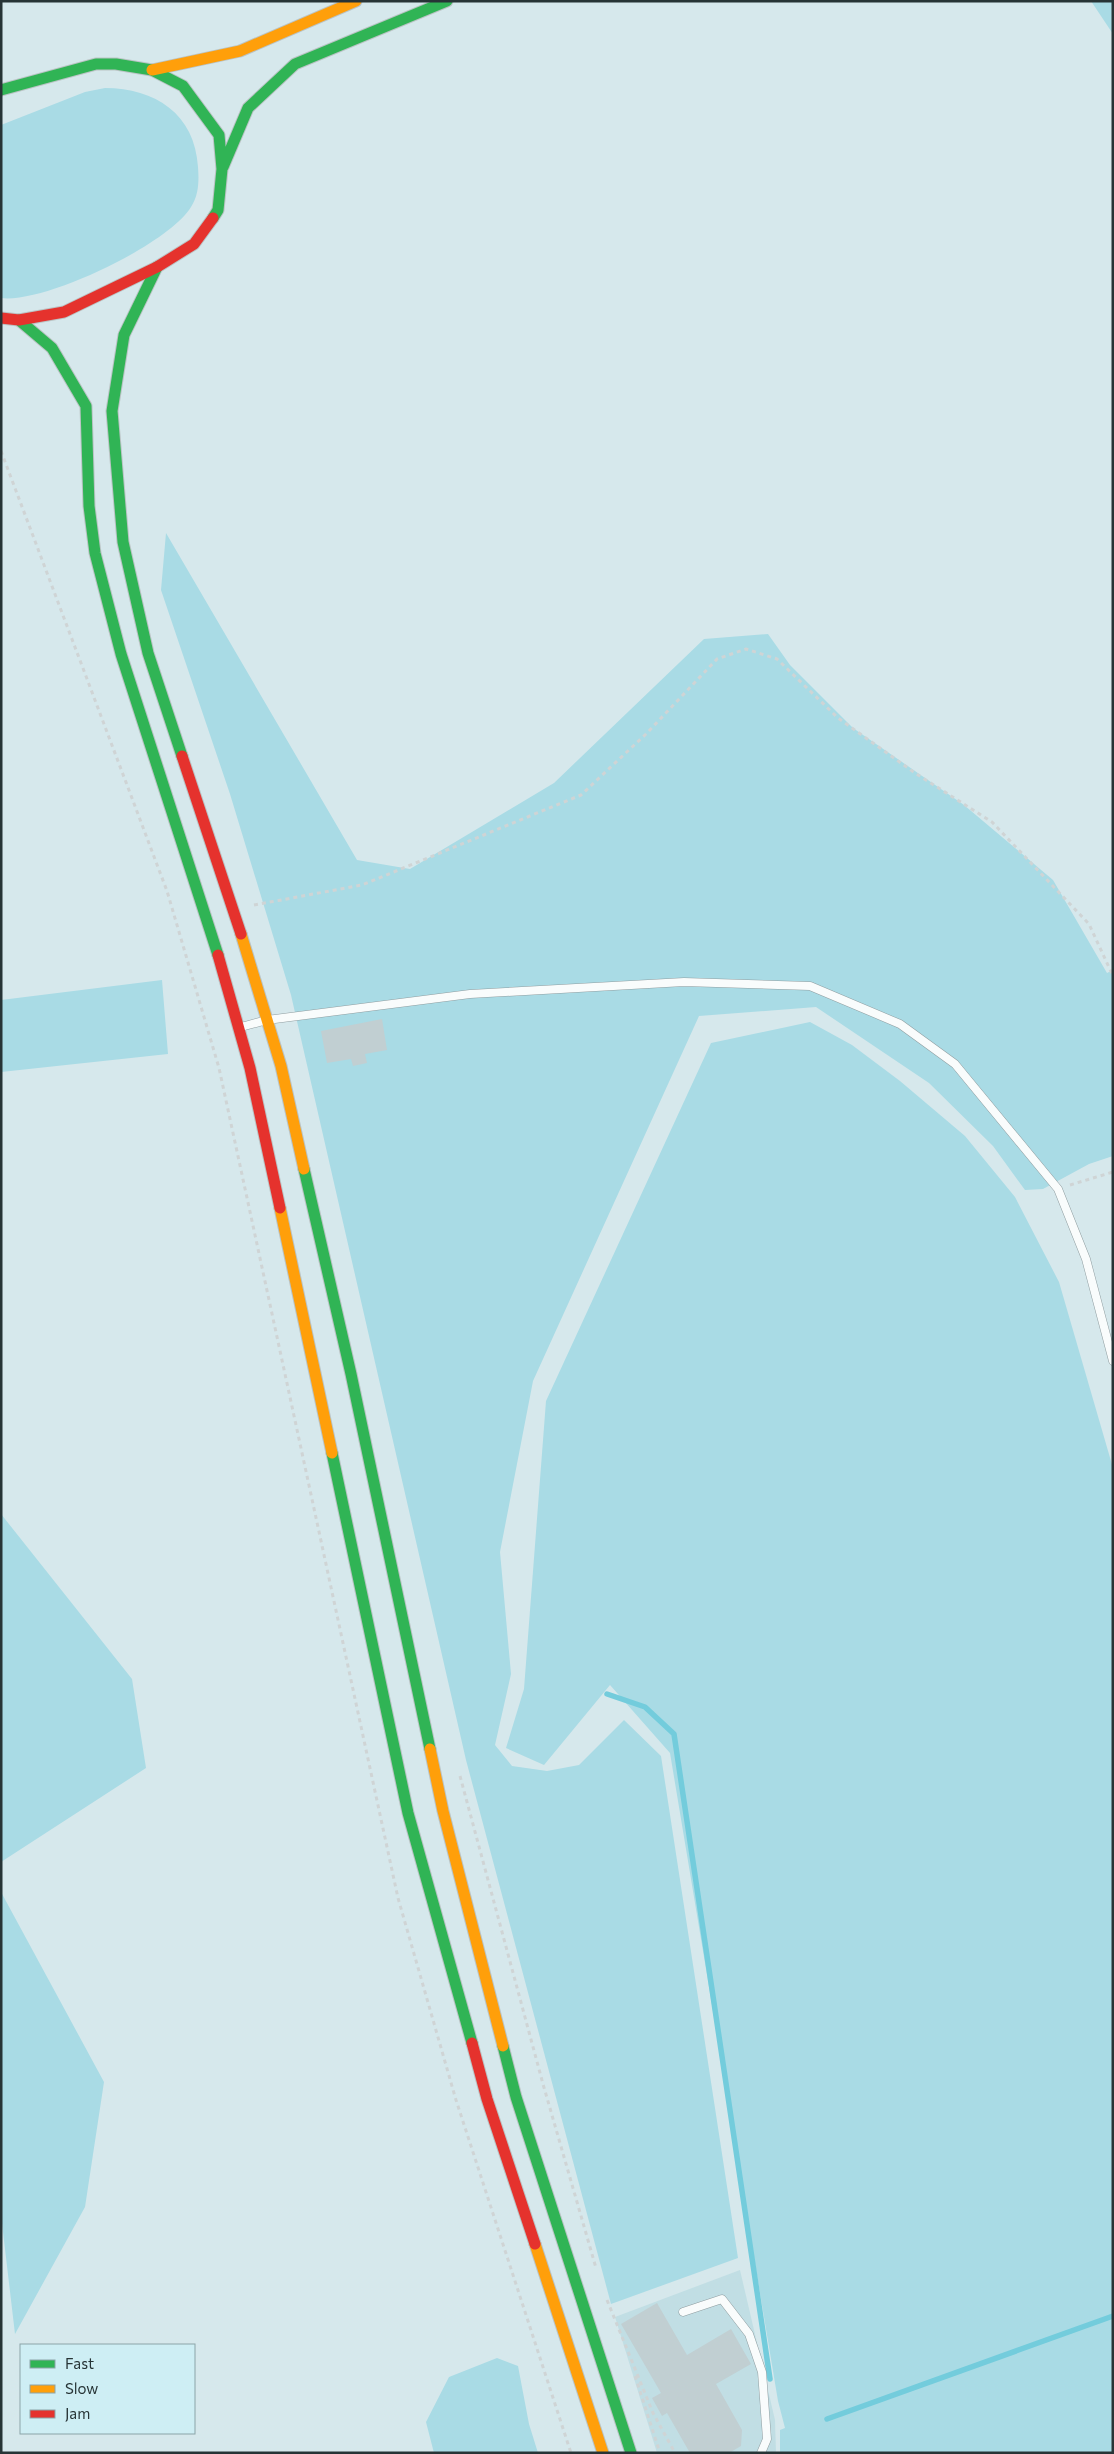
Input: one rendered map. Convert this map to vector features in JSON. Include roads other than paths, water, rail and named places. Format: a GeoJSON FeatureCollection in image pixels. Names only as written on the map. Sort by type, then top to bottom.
{"type":"FeatureCollection","features":[{"type":"Feature","properties":{"kind":"main road"},"geometry":{"type":"LineString","coordinates":[[152,70],[240,51],[356,1]]}},
{"type":"Feature","properties":{"kind":"main road"},"geometry":{"type":"LineString","coordinates":[[222,169],[248,108],[295,64],[447,1]]}},
{"type":"Feature","properties":{"kind":"main road"},"geometry":{"type":"LineString","coordinates":[[1,90],[96,64],[116,64],[152,70],[182,86],[202,109],[219,135],[222,169],[218,210],[194,244],[157,267],[64,312],[19,320],[1,318]]}},
{"type":"Feature","properties":{"kind":"main road"},"geometry":{"type":"LineString","coordinates":[[157,267],[124,336],[112,411],[123,542],[148,653],[233,909],[281,1066],[349,1364],[445,1821],[516,2097],[631,2453]]}},
{"type":"Feature","properties":{"kind":"main road"},"geometry":{"type":"LineString","coordinates":[[19,320],[52,348],[86,406],[89,506],[95,553],[121,654],[156,766],[207,917],[250,1068],[408,1813],[487,2099],[603,2453]]}},
{"type":"Feature","properties":{"kind":"lane"},"geometry":{"type":"LineString","coordinates":[[238,1028],[267,1020],[480,993],[684,982],[810,986],[900,1024],[955,1064],[1058,1190],[1086,1259],[1113,1361]]}},
{"type":"Feature","properties":{"kind":"lane"},"geometry":{"type":"LineString","coordinates":[[683,2312],[722,2299],[749,2334],[762,2372],[767,2439],[761,2453]]}},
{"type":"Feature","properties":{"kind":"lane"},"geometry":{"type":"LineString","coordinates":[[627,2439],[637,2453]]}},
{"type":"Feature","properties":{"kind":"waterway"},"geometry":{"type":"LineString","coordinates":[[607,1694],[645,1707],[674,1734],[770,2379]]}},
{"type":"Feature","properties":{"kind":"waterway"},"geometry":{"type":"LineString","coordinates":[[827,2419],[1113,2316]]}}]}
